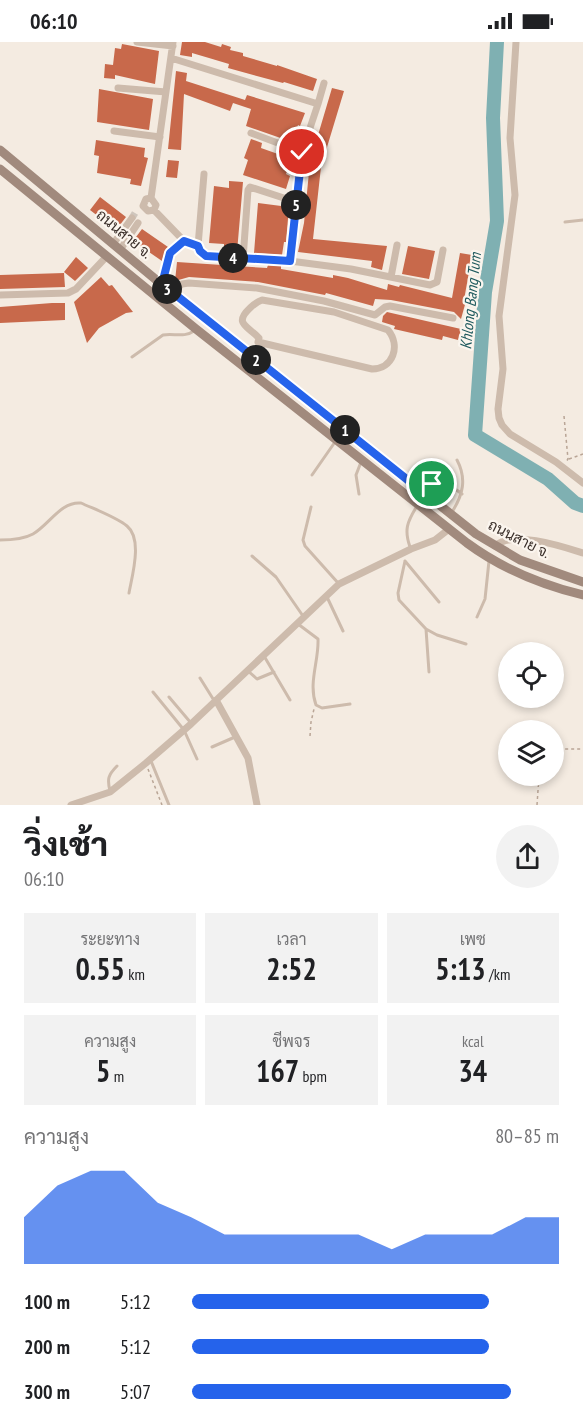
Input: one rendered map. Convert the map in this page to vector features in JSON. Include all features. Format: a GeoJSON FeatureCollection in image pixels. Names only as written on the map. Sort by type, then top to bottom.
{"type":"FeatureCollection","features":[{"type":"Feature","properties":{"kind":"main road","name":"ถนนสาย จ."},"geometry":{"type":"LineString","coordinates":[[0,150],[172,293],[451,514],[495,546],[539,568],[583,582]]}},
{"type":"Feature","properties":{"kind":"main road","name":"ถนนสาย จ."},"geometry":{"type":"LineString","coordinates":[[0,169],[196,329],[449,530],[489,558],[534,579],[583,595]]}},
{"type":"Feature","properties":{"kind":"street"},"geometry":{"type":"LineString","coordinates":[[136,42],[173,44],[151,198]]}},
{"type":"Feature","properties":{"kind":"street"},"geometry":{"type":"LineString","coordinates":[[516,42],[510,138],[515,195],[499,316],[503,369],[499,418],[510,434],[583,483]]}},
{"type":"Feature","properties":{"kind":"street"},"geometry":{"type":"LineString","coordinates":[[171,58],[318,104]]}},
{"type":"Feature","properties":{"kind":"street"},"geometry":{"type":"LineString","coordinates":[[290,261],[302,152],[324,83]]}},
{"type":"Feature","properties":{"kind":"street"},"geometry":{"type":"LineString","coordinates":[[118,88],[166,92]]}},
{"type":"Feature","properties":{"kind":"street"},"geometry":{"type":"LineString","coordinates":[[114,131],[160,136]]}},
{"type":"Feature","properties":{"kind":"street"},"geometry":{"type":"LineString","coordinates":[[251,133],[302,152]]}},
{"type":"Feature","properties":{"kind":"street"},"geometry":{"type":"LineString","coordinates":[[204,174],[198,246],[206,256],[290,261],[351,269],[430,285],[435,283],[443,250]]}},
{"type":"Feature","properties":{"kind":"street"},"geometry":{"type":"LineString","coordinates":[[243,259],[250,187],[296,202]]}},
{"type":"Feature","properties":{"kind":"street"},"geometry":{"type":"LineString","coordinates":[[116,247],[137,218],[143,203],[146,199],[151,198]]}},
{"type":"Feature","properties":{"kind":"street"},"geometry":{"type":"LineString","coordinates":[[137,218],[151,211],[156,202],[151,198]]}},
{"type":"Feature","properties":{"kind":"street"},"geometry":{"type":"LineString","coordinates":[[143,203],[145,210],[151,211],[184,241],[198,246]]}},
{"type":"Feature","properties":{"kind":"street"},"geometry":{"type":"LineString","coordinates":[[162,284],[170,253],[184,241]]}},
{"type":"Feature","properties":{"kind":"street"},"geometry":{"type":"LineString","coordinates":[[391,277],[397,245]]}},
{"type":"Feature","properties":{"kind":"street"},"geometry":{"type":"LineString","coordinates":[[0,295],[68,293],[76,289],[107,256]]}},
{"type":"Feature","properties":{"kind":"street"},"geometry":{"type":"LineString","coordinates":[[172,293],[182,284],[189,283],[257,288],[324,301],[375,315],[390,306],[453,318]]}},
{"type":"Feature","properties":{"kind":"street"},"geometry":{"type":"LineString","coordinates":[[248,354],[259,338],[242,323],[241,319],[257,302],[262,300],[334,312],[388,330],[391,334],[394,352],[392,359],[385,367],[372,369],[258,342]]}},
{"type":"Feature","properties":{"kind":"street"},"geometry":{"type":"LineString","coordinates":[[71,805],[110,792],[148,761],[191,724],[339,584],[402,558],[411,549],[435,540],[449,530]]}},
{"type":"Feature","properties":{"kind":"street"},"geometry":{"type":"LineString","coordinates":[[495,546],[510,539],[524,540],[583,553]]}},
{"type":"Feature","properties":{"kind":"street"},"geometry":{"type":"LineString","coordinates":[[215,701],[237,736],[252,770],[257,805]]}},
{"type":"Feature","properties":{"kind":"lane"},"geometry":{"type":"LineString","coordinates":[[565,222],[583,220]]}},
{"type":"Feature","properties":{"kind":"lane"},"geometry":{"type":"LineString","coordinates":[[132,357],[163,335],[185,336],[196,329]]}},
{"type":"Feature","properties":{"kind":"lane"},"geometry":{"type":"LineString","coordinates":[[312,475],[336,440]]}},
{"type":"Feature","properties":{"kind":"lane"},"geometry":{"type":"LineString","coordinates":[[359,494],[356,475],[362,460]]}},
{"type":"Feature","properties":{"kind":"lane"},"geometry":{"type":"LineString","coordinates":[[451,514],[462,494],[462,469],[456,460]]}},
{"type":"Feature","properties":{"kind":"lane"},"geometry":{"type":"LineString","coordinates":[[424,493],[432,484],[440,483],[452,486],[462,494]]}},
{"type":"Feature","properties":{"kind":"lane"},"geometry":{"type":"LineString","coordinates":[[0,540],[13,540],[33,534],[67,505],[74,502],[81,503],[127,526],[132,533],[136,549],[129,593]]}},
{"type":"Feature","properties":{"kind":"lane"},"geometry":{"type":"LineString","coordinates":[[411,549],[406,534],[407,523],[417,505]]}},
{"type":"Feature","properties":{"kind":"lane"},"geometry":{"type":"LineString","coordinates":[[311,507],[303,540],[305,546],[339,584]]}},
{"type":"Feature","properties":{"kind":"lane"},"geometry":{"type":"LineString","coordinates":[[252,556],[276,577],[304,618]]}},
{"type":"Feature","properties":{"kind":"lane"},"geometry":{"type":"LineString","coordinates":[[402,558],[439,602]]}},
{"type":"Feature","properties":{"kind":"lane"},"geometry":{"type":"LineString","coordinates":[[402,558],[399,600],[426,629],[466,644]]}},
{"type":"Feature","properties":{"kind":"lane"},"geometry":{"type":"LineString","coordinates":[[477,617],[485,599],[489,558]]}},
{"type":"Feature","properties":{"kind":"lane"},"geometry":{"type":"LineString","coordinates":[[326,596],[343,631]]}},
{"type":"Feature","properties":{"kind":"lane"},"geometry":{"type":"LineString","coordinates":[[298,624],[318,639],[313,680],[315,705],[322,708],[350,704]]}},
{"type":"Feature","properties":{"kind":"lane"},"geometry":{"type":"LineString","coordinates":[[426,629],[429,672]]}},
{"type":"Feature","properties":{"kind":"lane"},"geometry":{"type":"LineString","coordinates":[[264,656],[290,700]]}},
{"type":"Feature","properties":{"kind":"lane"},"geometry":{"type":"LineString","coordinates":[[248,671],[257,679],[274,672]]}},
{"type":"Feature","properties":{"kind":"lane"},"geometry":{"type":"LineString","coordinates":[[200,678],[215,701]]}},
{"type":"Feature","properties":{"kind":"lane"},"geometry":{"type":"LineString","coordinates":[[153,692],[184,730],[197,759]]}},
{"type":"Feature","properties":{"kind":"lane"},"geometry":{"type":"LineString","coordinates":[[169,697],[191,724]]}},
{"type":"Feature","properties":{"kind":"lane"},"geometry":{"type":"LineString","coordinates":[[212,747],[237,736]]}},
{"type":"Feature","properties":{"kind":"lane"},"geometry":{"type":"LineString","coordinates":[[148,761],[169,805]]}},
{"type":"Feature","properties":{"kind":"lane"},"geometry":{"type":"LineString","coordinates":[[110,792],[109,774],[117,766]]}},
{"type":"Feature","properties":{"kind":"path"},"geometry":{"type":"LineString","coordinates":[[563,468],[568,459],[564,416]]}},
{"type":"Feature","properties":{"kind":"path"},"geometry":{"type":"LineString","coordinates":[[568,459],[583,453]]}},
{"type":"Feature","properties":{"kind":"path"},"geometry":{"type":"LineString","coordinates":[[409,481],[418,465]]}},
{"type":"Feature","properties":{"kind":"path"},"geometry":{"type":"LineString","coordinates":[[310,736],[315,705]]}},
{"type":"Feature","properties":{"kind":"path"},"geometry":{"type":"LineString","coordinates":[[564,749],[583,749]]}},
{"type":"Feature","properties":{"kind":"path"},"geometry":{"type":"LineString","coordinates":[[148,761],[162,805]]}},
{"type":"Feature","properties":{"kind":"path"},"geometry":{"type":"LineString","coordinates":[[537,805],[538,786]]}},
{"type":"Feature","properties":{"kind":"building"},"geometry":{"type":"Polygon","coordinates":[[[182,42],[205,42],[221,47],[222,44],[231,47],[230,50],[243,53],[243,56],[317,79],[313,91],[228,68],[229,64],[192,53],[192,57],[180,55],[182,42]]]}},
{"type":"Feature","properties":{"kind":"building"},"geometry":{"type":"Polygon","coordinates":[[[122,44],[159,51],[155,84],[115,75],[115,79],[104,78],[105,64],[113,65],[115,48],[121,49],[122,44]]]}},
{"type":"Feature","properties":{"kind":"building"},"geometry":{"type":"Polygon","coordinates":[[[176,71],[187,73],[186,81],[245,100],[247,95],[305,113],[292,142],[246,126],[251,109],[233,103],[230,111],[184,94],[181,150],[168,149],[176,71]]]}},
{"type":"Feature","properties":{"kind":"building"},"geometry":{"type":"Polygon","coordinates":[[[332,88],[344,91],[321,167],[313,239],[387,246],[382,270],[371,267],[372,261],[298,252],[304,223],[310,162],[332,88]]]}},
{"type":"Feature","properties":{"kind":"building"},"geometry":{"type":"Polygon","coordinates":[[[99,89],[153,99],[149,130],[97,122],[99,89]]]}},
{"type":"Feature","properties":{"kind":"building"},"geometry":{"type":"Polygon","coordinates":[[[251,139],[262,143],[261,148],[292,159],[286,174],[290,176],[286,189],[243,175],[248,160],[244,158],[251,139]]]}},
{"type":"Feature","properties":{"kind":"building"},"geometry":{"type":"Polygon","coordinates":[[[96,140],[145,148],[144,157],[148,158],[141,186],[130,184],[131,179],[97,173],[99,156],[94,155],[96,140]]]}},
{"type":"Feature","properties":{"kind":"building"},"geometry":{"type":"Polygon","coordinates":[[[168,160],[179,161],[177,178],[166,177],[168,160]]]}},
{"type":"Feature","properties":{"kind":"building"},"geometry":{"type":"Polygon","coordinates":[[[229,181],[243,182],[237,252],[224,251],[224,244],[209,243],[214,186],[229,188],[229,181]]]}},
{"type":"Feature","properties":{"kind":"building"},"geometry":{"type":"Polygon","coordinates":[[[100,197],[126,217],[116,230],[90,210],[100,197]]]}},
{"type":"Feature","properties":{"kind":"building"},"geometry":{"type":"Polygon","coordinates":[[[258,203],[289,207],[286,242],[284,242],[282,255],[254,253],[258,203]]]}},
{"type":"Feature","properties":{"kind":"building"},"geometry":{"type":"Polygon","coordinates":[[[142,229],[168,247],[162,261],[133,241],[142,229]]]}},
{"type":"Feature","properties":{"kind":"building"},"geometry":{"type":"Polygon","coordinates":[[[408,246],[435,251],[429,279],[402,274],[408,246]]]}},
{"type":"Feature","properties":{"kind":"building"},"geometry":{"type":"Polygon","coordinates":[[[460,253],[472,255],[464,300],[466,301],[461,319],[454,312],[391,300],[375,299],[373,306],[326,293],[325,295],[258,282],[189,277],[175,281],[177,262],[222,265],[223,263],[236,263],[236,266],[267,268],[268,265],[281,266],[281,269],[333,278],[333,275],[387,290],[388,284],[399,287],[400,285],[452,298],[460,253]]]}},
{"type":"Feature","properties":{"kind":"building"},"geometry":{"type":"Polygon","coordinates":[[[76,257],[88,268],[75,281],[64,272],[76,257]]]}},
{"type":"Feature","properties":{"kind":"building"},"geometry":{"type":"Polygon","coordinates":[[[64,273],[65,287],[0,289],[0,275],[64,273]]]}},
{"type":"Feature","properties":{"kind":"building"},"geometry":{"type":"Polygon","coordinates":[[[101,277],[109,286],[112,285],[133,312],[126,313],[99,328],[87,343],[74,302],[101,277]]]}},
{"type":"Feature","properties":{"kind":"building"},"geometry":{"type":"Polygon","coordinates":[[[65,303],[65,320],[0,323],[0,307],[65,303]]]}},
{"type":"Feature","properties":{"kind":"building"},"geometry":{"type":"Polygon","coordinates":[[[387,312],[461,329],[458,340],[443,336],[442,340],[394,329],[395,326],[382,322],[387,312]]]}},
{"type":"Feature","properties":{"kind":"waterway","name":"Khlong Bang Tum"},"geometry":{"type":"LineString","coordinates":[[497,42],[493,118],[497,221],[485,292],[475,435],[548,479],[575,503],[583,506]]}},
{"type":"Feature","properties":{"kind":"tunnel"},"geometry":{"type":"LineString","coordinates":[[132,218],[135,213]]}},
{"type":"Feature","properties":{"kind":"route"},"geometry":{"type":"LineString","coordinates":[[302,152],[290,261],[206,256],[202,254],[198,246],[184,241],[170,253],[162,284],[424,493],[432,484]]}}]}
